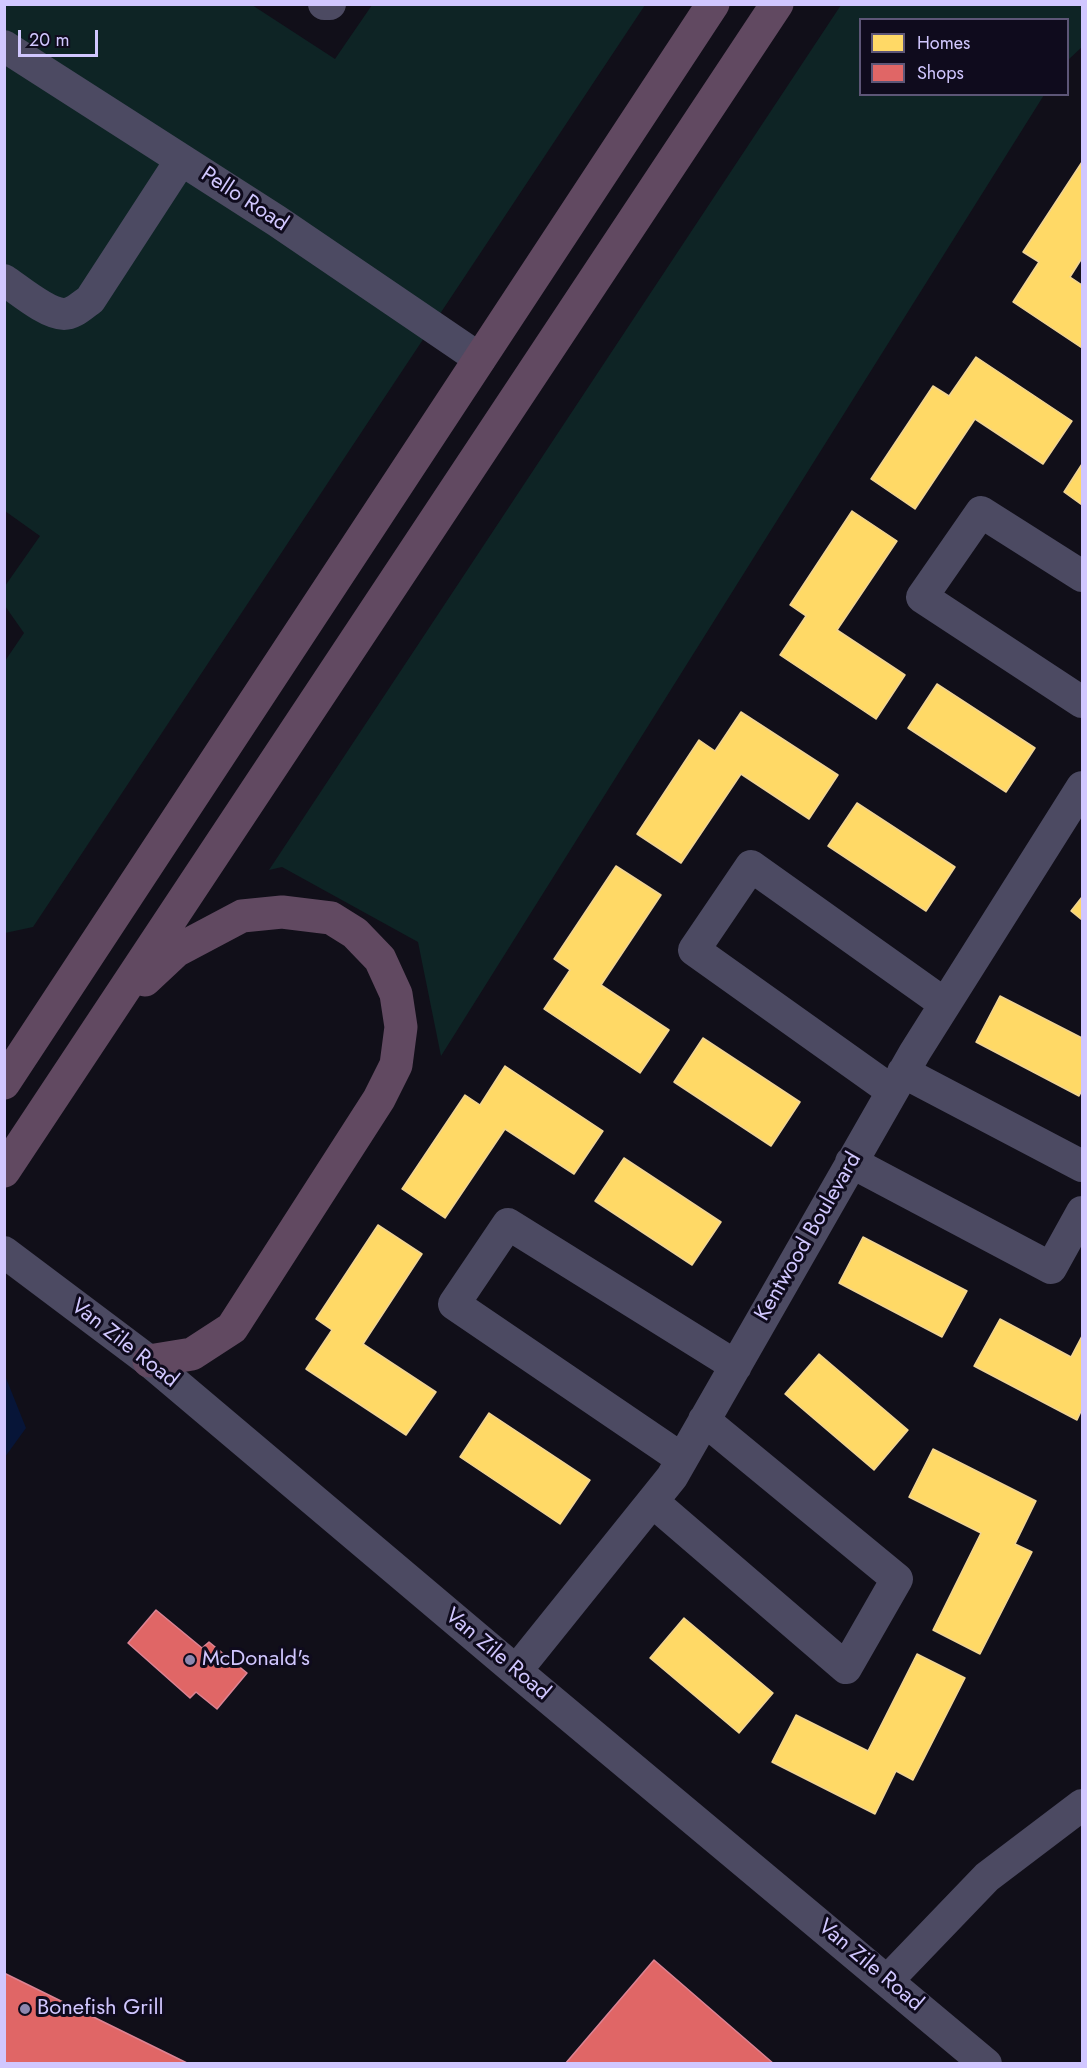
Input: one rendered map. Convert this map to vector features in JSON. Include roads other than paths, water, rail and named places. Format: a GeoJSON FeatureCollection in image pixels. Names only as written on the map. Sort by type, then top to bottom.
{"type":"FeatureCollection","features":[{"type":"Feature","properties":{"kind":"highway"},"geometry":{"type":"LineString","coordinates":[[4,1083],[713,4]]}},
{"type":"Feature","properties":{"kind":"highway"},"geometry":{"type":"LineString","coordinates":[[4,1171],[777,4]]}},
{"type":"Feature","properties":{"kind":"highway"},"geometry":{"type":"LineString","coordinates":[[109,1014],[176,951],[242,916],[282,912],[330,918],[355,933],[380,959],[396,994],[401,1027],[396,1065],[379,1098],[232,1328],[192,1354],[148,1361]]}},
{"type":"Feature","properties":{"kind":"street"},"geometry":{"type":"LineString","coordinates":[[324,4],[330,4]]}},
{"type":"Feature","properties":{"kind":"street","name":"Pello Road"},"geometry":{"type":"LineString","coordinates":[[4,46],[277,221],[480,359]]}},
{"type":"Feature","properties":{"kind":"street"},"geometry":{"type":"LineString","coordinates":[[4,280],[50,310],[65,314],[78,309],[90,300],[181,160]]}},
{"type":"Feature","properties":{"kind":"street"},"geometry":{"type":"LineString","coordinates":[[1083,576],[981,512],[922,597],[1083,702]]}},
{"type":"Feature","properties":{"kind":"street","name":"Kentwood Boulevard"},"geometry":{"type":"LineString","coordinates":[[516,1671],[653,1502],[682,1460],[898,1082],[1083,787]]}},
{"type":"Feature","properties":{"kind":"street"},"geometry":{"type":"LineString","coordinates":[[945,1004],[751,866],[694,951],[898,1082],[1083,1166]]}},
{"type":"Feature","properties":{"kind":"street"},"geometry":{"type":"LineString","coordinates":[[851,1162],[1051,1268],[1083,1212]]}},
{"type":"Feature","properties":{"kind":"street"},"geometry":{"type":"LineString","coordinates":[[682,1460],[454,1305],[508,1224],[736,1366]]}},
{"type":"Feature","properties":{"kind":"street","name":"Van Zile Road"},"geometry":{"type":"LineString","coordinates":[[4,1252],[148,1361],[986,2064]]}},
{"type":"Feature","properties":{"kind":"street"},"geometry":{"type":"LineString","coordinates":[[653,1502],[846,1668],[897,1579],[704,1420]]}},
{"type":"Feature","properties":{"kind":"street"},"geometry":{"type":"LineString","coordinates":[[887,1981],[987,1877],[1082,1806]]}},
{"type":"Feature","properties":{"kind":"water"},"geometry":{"type":"Polygon","coordinates":[[[4,1373],[26,1428],[5,1457],[4,1457],[4,1373]]]}},
{"type":"Feature","properties":{"kind":"place","name":"McDonald's"},"geometry":{"type":"Point","coordinates":[190,1660]}},
{"type":"Feature","properties":{"kind":"place","name":"Bonefish Grill"},"geometry":{"type":"Point","coordinates":[25,2009]}}]}
